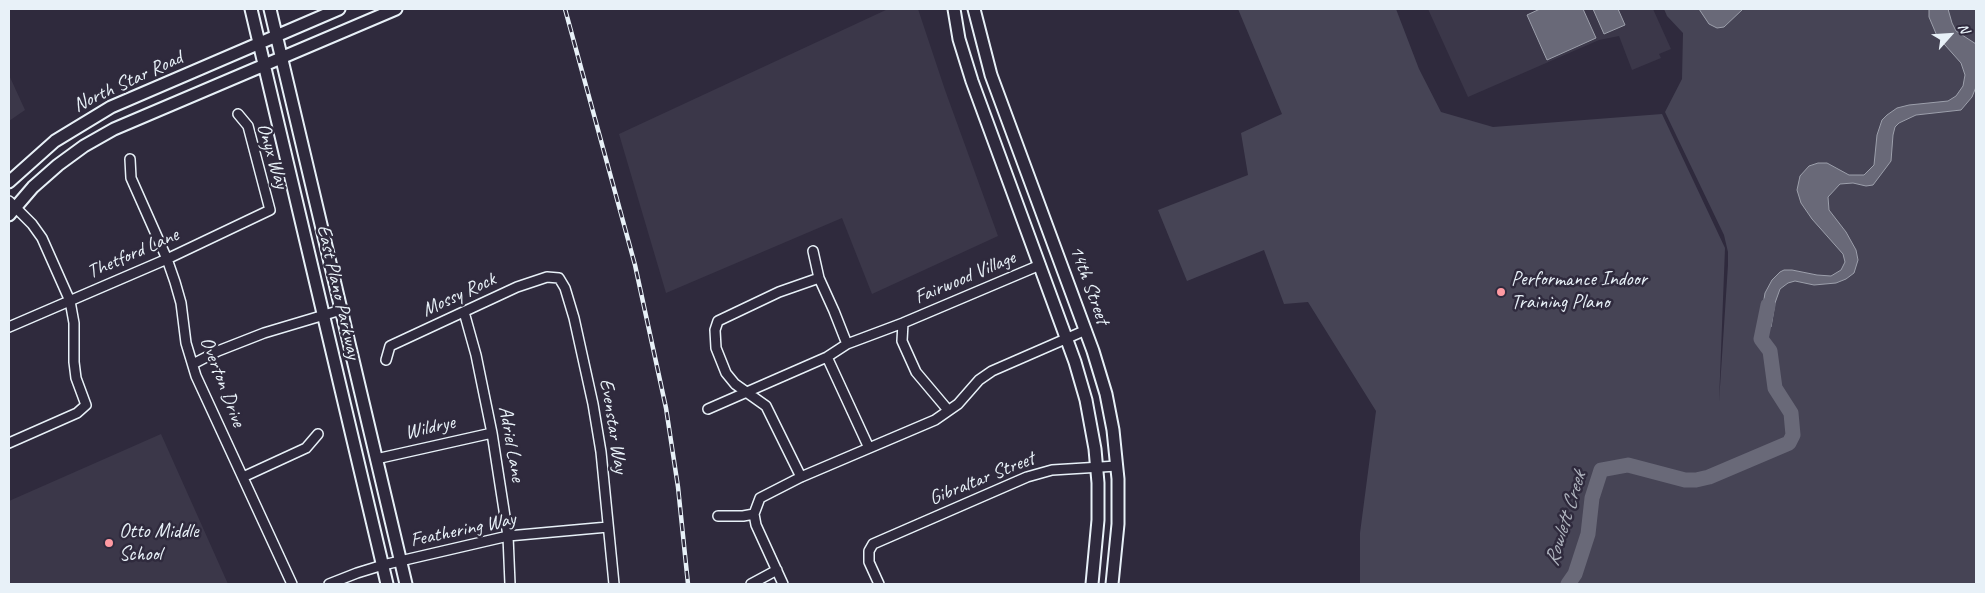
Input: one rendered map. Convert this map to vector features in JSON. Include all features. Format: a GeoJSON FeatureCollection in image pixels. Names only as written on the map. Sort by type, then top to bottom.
{"type":"FeatureCollection","features":[{"type":"Feature","properties":{"kind":"main road","name":"East Plano Parkway"},"geometry":{"type":"LineString","coordinates":[[251,9],[387,584]]}},
{"type":"Feature","properties":{"kind":"main road","name":"East Plano Parkway"},"geometry":{"type":"LineString","coordinates":[[270,9],[406,584]]}},
{"type":"Feature","properties":{"kind":"main road","name":"North Star Road"},"geometry":{"type":"LineString","coordinates":[[9,182],[55,141],[111,107],[340,9]]}},
{"type":"Feature","properties":{"kind":"main road","name":"North Star Road"},"geometry":{"type":"LineString","coordinates":[[11,207],[58,165],[114,129],[396,9]]}},
{"type":"Feature","properties":{"kind":"main road","name":"14th Street"},"geometry":{"type":"LineString","coordinates":[[954,9],[959,39],[972,81],[1040,265],[1086,400],[1097,468],[1098,520],[1092,584]]}},
{"type":"Feature","properties":{"kind":"main road","name":"14th Street"},"geometry":{"type":"LineString","coordinates":[[974,9],[991,75],[1086,330],[1106,394],[1117,466],[1118,524],[1112,584]]}},
{"type":"Feature","properties":{"kind":"main road"},"geometry":{"type":"LineString","coordinates":[[972,81],[991,75]]}},
{"type":"Feature","properties":{"kind":"main road"},"geometry":{"type":"LineString","coordinates":[[88,120],[99,137]]}},
{"type":"Feature","properties":{"kind":"main road"},"geometry":{"type":"LineString","coordinates":[[1007,176],[1026,170]]}},
{"type":"Feature","properties":{"kind":"main road"},"geometry":{"type":"LineString","coordinates":[[292,183],[310,179]]}},
{"type":"Feature","properties":{"kind":"street","name":"Onyx Way"},"geometry":{"type":"LineString","coordinates":[[238,114],[248,126],[270,210]]}},
{"type":"Feature","properties":{"kind":"street","name":"Overton Drive"},"geometry":{"type":"LineString","coordinates":[[130,159],[131,178],[167,259],[181,303],[186,343],[196,376],[292,584]]}},
{"type":"Feature","properties":{"kind":"street"},"geometry":{"type":"LineString","coordinates":[[9,443],[78,413],[86,405],[76,378],[74,323],[70,301],[42,238],[32,224],[11,207]]}},
{"type":"Feature","properties":{"kind":"street","name":"Thetford Lane"},"geometry":{"type":"LineString","coordinates":[[9,327],[167,259],[270,210]]}},
{"type":"Feature","properties":{"kind":"street"},"geometry":{"type":"LineString","coordinates":[[813,251],[818,278],[847,344]]}},
{"type":"Feature","properties":{"kind":"street","name":"Fairwood Village"},"geometry":{"type":"LineString","coordinates":[[708,409],[827,357],[847,344],[904,323],[1040,265]]}},
{"type":"Feature","properties":{"kind":"street","name":"Mossy Rock"},"geometry":{"type":"LineString","coordinates":[[386,360],[390,346],[517,287],[547,277],[559,278]]}},
{"type":"Feature","properties":{"kind":"street","name":"Evenstar Way"},"geometry":{"type":"LineString","coordinates":[[559,278],[565,288],[574,318],[593,404],[601,452],[614,584]]}},
{"type":"Feature","properties":{"kind":"street"},"geometry":{"type":"LineString","coordinates":[[801,477],[766,406],[735,384],[723,367],[714,339],[718,321],[779,292],[818,278]]}},
{"type":"Feature","properties":{"kind":"street"},"geometry":{"type":"LineString","coordinates":[[193,364],[218,351],[264,333],[341,310]]}},
{"type":"Feature","properties":{"kind":"street","name":"Adriel Lane"},"geometry":{"type":"LineString","coordinates":[[464,312],[476,355],[492,433],[508,536],[510,584]]}},
{"type":"Feature","properties":{"kind":"street","name":"Fairwood Village"},"geometry":{"type":"LineString","coordinates":[[904,323],[902,341],[916,372],[948,410]]}},
{"type":"Feature","properties":{"kind":"street"},"geometry":{"type":"LineString","coordinates":[[783,584],[756,525],[754,514],[760,498],[801,477],[935,420],[958,404],[980,380],[992,371],[1086,330]]}},
{"type":"Feature","properties":{"kind":"street"},"geometry":{"type":"LineString","coordinates":[[827,357],[869,448]]}},
{"type":"Feature","properties":{"kind":"street","name":"Wildrye"},"geometry":{"type":"LineString","coordinates":[[376,459],[492,433]]}},
{"type":"Feature","properties":{"kind":"street"},"geometry":{"type":"LineString","coordinates":[[243,477],[306,448],[318,434]]}},
{"type":"Feature","properties":{"kind":"street","name":"Gibraltar Street"},"geometry":{"type":"LineString","coordinates":[[879,584],[869,562],[869,552],[873,544],[1027,477],[1052,470],[1117,466]]}},
{"type":"Feature","properties":{"kind":"street"},"geometry":{"type":"LineString","coordinates":[[718,516],[754,514]]}},
{"type":"Feature","properties":{"kind":"street","name":"Feathering Way"},"geometry":{"type":"LineString","coordinates":[[329,584],[383,565],[508,536],[608,527]]}},
{"type":"Feature","properties":{"kind":"street"},"geometry":{"type":"LineString","coordinates":[[751,584],[777,570]]}},
{"type":"Feature","properties":{"kind":"shaded area"},"geometry":{"type":"Polygon","coordinates":[[[888,9],[918,9],[998,236],[872,294],[842,218],[666,293],[619,134],[888,9]]]}},
{"type":"Feature","properties":{"kind":"shaded area"},"geometry":{"type":"Polygon","coordinates":[[[1238,9],[1396,9],[1419,69],[1441,112],[1493,127],[1662,114],[1725,248],[1719,402],[1728,252],[1724,235],[1665,112],[1682,79],[1683,33],[1667,16],[1664,9],[1976,9],[1976,584],[1360,584],[1360,533],[1376,411],[1308,302],[1284,304],[1264,250],[1187,281],[1158,210],[1248,175],[1241,133],[1282,114],[1238,9]]]}},
{"type":"Feature","properties":{"kind":"shaded area"},"geometry":{"type":"Polygon","coordinates":[[[1428,9],[1653,9],[1671,49],[1659,54],[1661,58],[1632,70],[1619,36],[1599,40],[1468,97],[1428,9]]]}},
{"type":"Feature","properties":{"kind":"shaded area"},"geometry":{"type":"Polygon","coordinates":[[[9,75],[25,110],[9,121],[9,75]]]}},
{"type":"Feature","properties":{"kind":"shaded area","name":"Otto Middle School"},"geometry":{"type":"Polygon","coordinates":[[[161,434],[228,584],[9,584],[9,501],[161,434]]]}},
{"type":"Feature","properties":{"kind":"water"},"geometry":{"type":"Polygon","coordinates":[[[1540,9],[1583,9],[1596,38],[1547,60],[1527,15],[1540,9]]]}},
{"type":"Feature","properties":{"kind":"water"},"geometry":{"type":"Polygon","coordinates":[[[1593,9],[1618,9],[1625,25],[1604,34],[1593,9]]]}},
{"type":"Feature","properties":{"kind":"water"},"geometry":{"type":"Polygon","coordinates":[[[1699,9],[1743,9],[1724,27],[1717,28],[1709,24],[1699,9]]]}},
{"type":"Feature","properties":{"kind":"water"},"geometry":{"type":"Polygon","coordinates":[[[1929,9],[1948,9],[1956,31],[1976,44],[1976,87],[1972,97],[1961,110],[1916,115],[1899,123],[1895,127],[1893,135],[1891,161],[1873,185],[1840,184],[1828,197],[1829,210],[1846,232],[1856,250],[1858,260],[1854,273],[1836,283],[1814,285],[1795,281],[1788,283],[1780,289],[1775,303],[1771,327],[1760,324],[1765,293],[1772,280],[1780,272],[1792,270],[1831,276],[1841,270],[1845,262],[1843,254],[1812,219],[1801,203],[1797,190],[1800,176],[1809,166],[1818,163],[1827,163],[1849,175],[1864,175],[1874,165],[1877,135],[1882,120],[1887,115],[1897,108],[1909,105],[1948,101],[1956,96],[1963,86],[1965,75],[1961,63],[1937,36],[1929,17],[1929,9]]]}},
{"type":"Feature","properties":{"kind":"waterway","name":"Rowlett Creek"},"geometry":{"type":"LineString","coordinates":[[1568,584],[1575,574],[1588,534],[1592,498],[1601,470],[1628,465],[1685,480],[1696,480],[1709,477],[1789,443],[1793,435],[1791,413],[1775,388],[1770,351],[1761,339],[1768,305]]}},
{"type":"Feature","properties":{"kind":"railway"},"geometry":{"type":"LineString","coordinates":[[565,9],[635,265],[666,408],[678,487],[688,584]]}},
{"type":"Feature","properties":{"kind":"place","name":"Performance Indoor Training Plano"},"geometry":{"type":"Point","coordinates":[1501,292]}},
{"type":"Feature","properties":{"kind":"place","name":"Otto Middle School"},"geometry":{"type":"Point","coordinates":[109,543]}}]}
